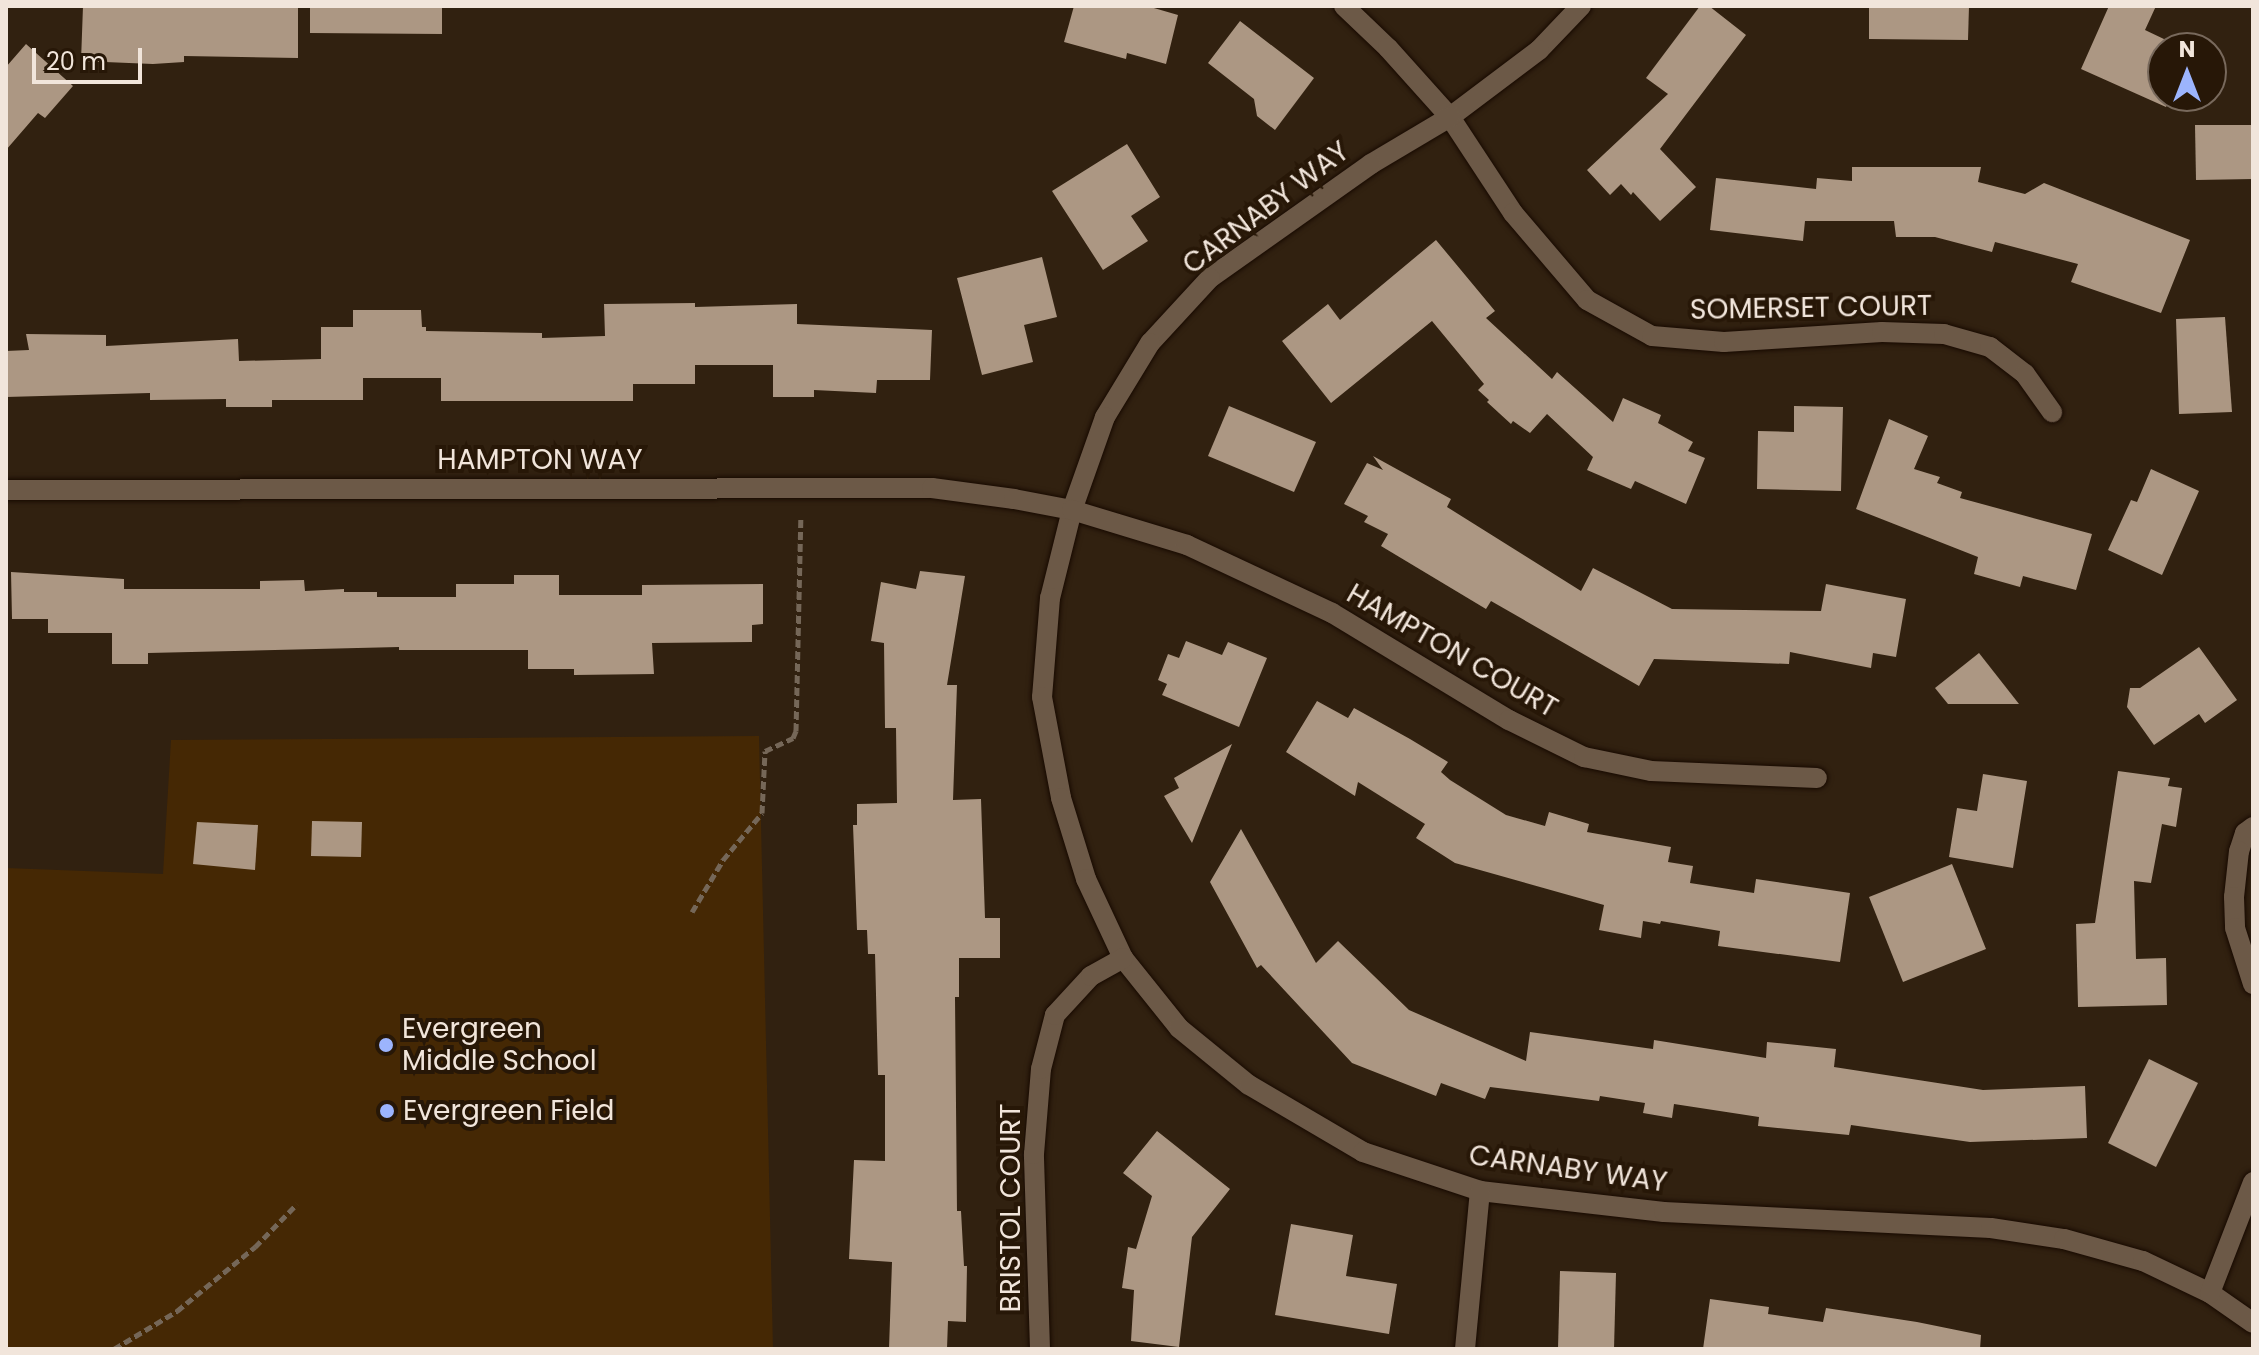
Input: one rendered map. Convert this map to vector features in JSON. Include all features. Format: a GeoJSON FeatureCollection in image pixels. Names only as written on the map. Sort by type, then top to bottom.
{"type":"FeatureCollection","features":[{"type":"Feature","properties":{"kind":"street","name":"SOMERSET COURT"},"geometry":{"type":"LineString","coordinates":[[1344,6],[1388,48],[1450,117],[1513,213],[1587,300],[1652,336],[1724,342],[1882,332],[1944,334],[1990,347],[2025,374],[2052,412]]}},
{"type":"Feature","properties":{"kind":"street","name":"CARNABY WAY"},"geometry":{"type":"LineString","coordinates":[[1581,6],[1539,50],[1450,117],[1371,164],[1210,278],[1150,343],[1105,417],[1072,510],[1050,598],[1042,697],[1061,798],[1086,879],[1123,958],[1179,1028],[1249,1085],[1363,1152],[1480,1191],[1664,1212],[1991,1228],[2064,1239],[2143,1261],[2210,1293],[2253,1323]]}},
{"type":"Feature","properties":{"kind":"street","name":"HAMPTON WAY"},"geometry":{"type":"LineString","coordinates":[[6,490],[932,488],[1072,510]]}},
{"type":"Feature","properties":{"kind":"street","name":"HAMPTON COURT"},"geometry":{"type":"LineString","coordinates":[[1072,510],[1187,545],[1332,613],[1509,720],[1584,757],[1651,771],[1817,778]]}},
{"type":"Feature","properties":{"kind":"street"},"geometry":{"type":"LineString","coordinates":[[2253,827],[2245,833],[2239,851],[2234,897],[2235,928],[2253,984]]}},
{"type":"Feature","properties":{"kind":"street","name":"BRISTOL COURT"},"geometry":{"type":"LineString","coordinates":[[1040,1349],[1034,1154],[1041,1069],[1055,1015],[1091,976],[1123,958]]}},
{"type":"Feature","properties":{"kind":"street"},"geometry":{"type":"LineString","coordinates":[[2210,1293],[2253,1182]]}},
{"type":"Feature","properties":{"kind":"street"},"geometry":{"type":"LineString","coordinates":[[1465,1349],[1480,1191]]}},
{"type":"Feature","properties":{"kind":"path"},"geometry":{"type":"LineString","coordinates":[[692,912],[723,860],[762,813],[765,751],[793,738],[796,731],[801,488]]}},
{"type":"Feature","properties":{"kind":"path"},"geometry":{"type":"LineString","coordinates":[[114,1349],[177,1311],[255,1247],[297,1204]]}},
{"type":"Feature","properties":{"kind":"shaded area","name":"Evergreen Field"},"geometry":{"type":"Polygon","coordinates":[[[759,736],[773,1349],[6,1349],[6,868],[163,874],[171,740],[759,736]]]}},
{"type":"Feature","properties":{"kind":"building"},"geometry":{"type":"Polygon","coordinates":[[[83,6],[298,6],[298,58],[184,56],[184,62],[153,64],[81,61],[83,6]]]}},
{"type":"Feature","properties":{"kind":"building"},"geometry":{"type":"Polygon","coordinates":[[[310,6],[442,6],[442,34],[310,33],[310,6]]]}},
{"type":"Feature","properties":{"kind":"building"},"geometry":{"type":"Polygon","coordinates":[[[1074,6],[1147,6],[1178,15],[1166,64],[1127,53],[1126,59],[1064,42],[1074,6]]]}},
{"type":"Feature","properties":{"kind":"building"},"geometry":{"type":"Polygon","coordinates":[[[1700,6],[1709,6],[1746,35],[1660,149],[1696,187],[1660,221],[1633,192],[1631,195],[1621,184],[1610,195],[1587,170],[1668,94],[1646,78],[1700,6]]]}},
{"type":"Feature","properties":{"kind":"building"},"geometry":{"type":"Polygon","coordinates":[[[1869,6],[1969,6],[1968,40],[1869,39],[1869,6]]]}},
{"type":"Feature","properties":{"kind":"building"},"geometry":{"type":"Polygon","coordinates":[[[2109,6],[2156,6],[2145,30],[2149,32],[2147,99],[2081,69],[2109,6]]]}},
{"type":"Feature","properties":{"kind":"building"},"geometry":{"type":"Polygon","coordinates":[[[1240,21],[1314,78],[1275,130],[1257,116],[1254,99],[1208,63],[1240,21]]]}},
{"type":"Feature","properties":{"kind":"building"},"geometry":{"type":"Polygon","coordinates":[[[26,44],[73,86],[45,118],[38,113],[6,150],[6,67],[26,44]]]}},
{"type":"Feature","properties":{"kind":"building"},"geometry":{"type":"Polygon","coordinates":[[[2195,125],[2253,125],[2253,179],[2196,180],[2195,125]]]}},
{"type":"Feature","properties":{"kind":"building"},"geometry":{"type":"Polygon","coordinates":[[[1127,144],[1160,197],[1131,216],[1148,241],[1103,270],[1052,191],[1127,144]]]}},
{"type":"Feature","properties":{"kind":"building"},"geometry":{"type":"Polygon","coordinates":[[[1852,167],[1981,167],[1978,182],[2025,194],[2044,183],[2190,240],[2161,313],[2071,282],[2078,264],[1995,242],[1992,252],[1935,237],[1896,237],[1894,221],[1805,221],[1803,241],[1710,230],[1716,178],[1816,189],[1817,178],[1852,181],[1852,167]]]}},
{"type":"Feature","properties":{"kind":"building"},"geometry":{"type":"Polygon","coordinates":[[[1436,240],[1495,311],[1486,318],[1552,379],[1557,372],[1613,422],[1623,398],[1661,415],[1658,423],[1693,442],[1688,451],[1705,458],[1686,504],[1635,481],[1631,489],[1587,470],[1593,457],[1547,414],[1530,433],[1513,421],[1511,424],[1487,402],[1489,400],[1478,390],[1484,384],[1432,321],[1331,403],[1282,341],[1328,304],[1340,320],[1436,240]]]}},
{"type":"Feature","properties":{"kind":"building"},"geometry":{"type":"Polygon","coordinates":[[[1042,257],[1057,317],[1024,325],[1033,362],[982,375],[957,278],[1042,257]]]}},
{"type":"Feature","properties":{"kind":"building"},"geometry":{"type":"Polygon","coordinates":[[[695,303],[695,307],[797,304],[797,324],[932,330],[930,380],[877,380],[876,393],[814,390],[814,397],[773,397],[773,365],[695,365],[695,384],[633,384],[633,401],[441,401],[441,378],[363,378],[363,400],[272,400],[272,407],[226,407],[226,399],[150,400],[150,393],[6,397],[6,351],[29,350],[26,334],[106,335],[106,346],[238,339],[239,361],[321,359],[321,327],[353,327],[353,310],[421,310],[422,327],[426,327],[426,331],[542,333],[542,338],[605,336],[604,304],[695,303]]]}},
{"type":"Feature","properties":{"kind":"building"},"geometry":{"type":"Polygon","coordinates":[[[2225,317],[2232,412],[2179,414],[2176,319],[2225,317]]]}},
{"type":"Feature","properties":{"kind":"building"},"geometry":{"type":"Polygon","coordinates":[[[1229,406],[1316,442],[1294,492],[1208,456],[1229,406]]]}},
{"type":"Feature","properties":{"kind":"building"},"geometry":{"type":"Polygon","coordinates":[[[1794,406],[1843,407],[1841,491],[1757,489],[1758,431],[1794,432],[1794,406]]]}},
{"type":"Feature","properties":{"kind":"building"},"geometry":{"type":"Polygon","coordinates":[[[1889,419],[1928,436],[1914,469],[1940,477],[1937,483],[1962,492],[1960,498],[2092,534],[2076,590],[2023,576],[2020,587],[1974,574],[1978,557],[1856,509],[1889,419]]]}},
{"type":"Feature","properties":{"kind":"building"},"geometry":{"type":"Polygon","coordinates":[[[1373,456],[1451,499],[1447,507],[1581,591],[1593,568],[1672,609],[1821,611],[1826,584],[1906,599],[1896,657],[1873,653],[1871,668],[1790,652],[1789,664],[1654,659],[1639,686],[1491,601],[1486,609],[1381,546],[1388,534],[1364,522],[1368,516],[1344,504],[1367,463],[1383,470],[1373,456]]]}},
{"type":"Feature","properties":{"kind":"building"},"geometry":{"type":"Polygon","coordinates":[[[2151,469],[2199,491],[2162,575],[2108,550],[2131,500],[2137,502],[2151,469]]]}},
{"type":"Feature","properties":{"kind":"building"},"geometry":{"type":"Polygon","coordinates":[[[920,571],[965,576],[947,685],[957,685],[953,800],[981,799],[985,918],[1000,918],[1000,958],[959,958],[959,997],[955,997],[957,1211],[961,1211],[964,1266],[967,1266],[966,1322],[948,1321],[947,1349],[889,1349],[892,1262],[849,1259],[854,1160],[885,1161],[885,1075],[878,1075],[875,954],[868,954],[867,930],[857,930],[853,825],[857,825],[857,804],[897,803],[896,728],[885,728],[884,643],[871,641],[881,582],[916,589],[920,571]]]}},
{"type":"Feature","properties":{"kind":"building"},"geometry":{"type":"Polygon","coordinates":[[[11,572],[124,579],[124,589],[260,589],[260,581],[304,580],[305,591],[344,589],[344,592],[377,592],[377,597],[456,597],[456,584],[514,584],[514,575],[559,575],[559,595],[642,595],[642,585],[763,584],[763,624],[752,625],[752,642],[652,643],[654,674],[574,675],[574,669],[528,669],[528,650],[399,650],[399,647],[148,653],[148,664],[112,664],[112,633],[48,633],[48,619],[12,619],[11,572]]]}},
{"type":"Feature","properties":{"kind":"building"},"geometry":{"type":"Polygon","coordinates":[[[1186,641],[1222,655],[1228,642],[1267,658],[1239,727],[1162,695],[1167,684],[1158,680],[1168,654],[1179,658],[1186,641]]]}},
{"type":"Feature","properties":{"kind":"building"},"geometry":{"type":"Polygon","coordinates":[[[2199,647],[2237,700],[2205,723],[2199,714],[2154,745],[2127,707],[2130,688],[2140,688],[2199,647]]]}},
{"type":"Feature","properties":{"kind":"building"},"geometry":{"type":"Polygon","coordinates":[[[1979,653],[2019,704],[1948,704],[1935,688],[1979,653]]]}},
{"type":"Feature","properties":{"kind":"building"},"geometry":{"type":"Polygon","coordinates":[[[1317,701],[1348,718],[1354,708],[1410,739],[1448,762],[1441,772],[1450,780],[1506,815],[1545,826],[1549,812],[1589,824],[1587,832],[1671,847],[1668,862],[1693,866],[1690,883],[1754,893],[1756,879],[1850,893],[1840,962],[1718,946],[1720,931],[1661,921],[1660,924],[1643,921],[1641,938],[1599,930],[1604,905],[1455,863],[1416,838],[1425,824],[1358,782],[1355,796],[1286,752],[1317,701]]]}},
{"type":"Feature","properties":{"kind":"building"},"geometry":{"type":"Polygon","coordinates":[[[1232,744],[1192,843],[1164,796],[1179,788],[1174,778],[1232,744]]]}},
{"type":"Feature","properties":{"kind":"building"},"geometry":{"type":"Polygon","coordinates":[[[2118,771],[2170,778],[2168,786],[2182,788],[2176,827],[2162,824],[2151,883],[2134,881],[2136,959],[2166,958],[2167,1005],[2078,1007],[2076,924],[2095,923],[2118,771]]]}},
{"type":"Feature","properties":{"kind":"building"},"geometry":{"type":"Polygon","coordinates":[[[1983,774],[2027,781],[2013,868],[1949,857],[1957,808],[1977,811],[1983,774]]]}},
{"type":"Feature","properties":{"kind":"building"},"geometry":{"type":"Polygon","coordinates":[[[312,821],[362,822],[361,857],[311,856],[312,821]]]}},
{"type":"Feature","properties":{"kind":"building"},"geometry":{"type":"Polygon","coordinates":[[[197,822],[258,825],[255,870],[193,864],[197,822]]]}},
{"type":"Feature","properties":{"kind":"building"},"geometry":{"type":"Polygon","coordinates":[[[1241,829],[1316,963],[1338,941],[1409,1010],[1526,1061],[1530,1032],[1653,1049],[1654,1040],[1766,1058],[1767,1042],[1836,1049],[1834,1067],[1983,1090],[2085,1086],[2087,1138],[1970,1142],[1851,1125],[1849,1135],[1758,1126],[1759,1117],[1674,1104],[1672,1118],[1643,1113],[1645,1103],[1600,1096],[1599,1101],[1490,1087],[1485,1099],[1441,1083],[1436,1096],[1352,1063],[1261,965],[1257,968],[1210,882],[1241,829]]]}},
{"type":"Feature","properties":{"kind":"building"},"geometry":{"type":"Polygon","coordinates":[[[1952,864],[1986,949],[1903,982],[1869,897],[1952,864]]]}},
{"type":"Feature","properties":{"kind":"building"},"geometry":{"type":"Polygon","coordinates":[[[2149,1059],[2198,1083],[2156,1167],[2108,1143],[2149,1059]]]}},
{"type":"Feature","properties":{"kind":"building"},"geometry":{"type":"Polygon","coordinates":[[[1157,1131],[1230,1189],[1192,1237],[1179,1347],[1131,1341],[1134,1290],[1122,1288],[1128,1247],[1136,1249],[1152,1196],[1123,1173],[1157,1131]]]}},
{"type":"Feature","properties":{"kind":"building"},"geometry":{"type":"Polygon","coordinates":[[[1291,1224],[1353,1235],[1346,1276],[1397,1284],[1389,1334],[1275,1315],[1291,1224]]]}},
{"type":"Feature","properties":{"kind":"building"},"geometry":{"type":"Polygon","coordinates":[[[1560,1271],[1616,1273],[1614,1349],[1558,1349],[1560,1271]]]}},
{"type":"Feature","properties":{"kind":"building"},"geometry":{"type":"Polygon","coordinates":[[[1710,1299],[1769,1307],[1768,1314],[1823,1322],[1826,1308],[1917,1322],[1981,1335],[1980,1349],[1703,1349],[1710,1299]]]}},
{"type":"Feature","properties":{"kind":"place","name":"Evergreen Middle School"},"geometry":{"type":"Point","coordinates":[386,1045]}},
{"type":"Feature","properties":{"kind":"place","name":"Evergreen Field"},"geometry":{"type":"Point","coordinates":[387,1111]}}]}
